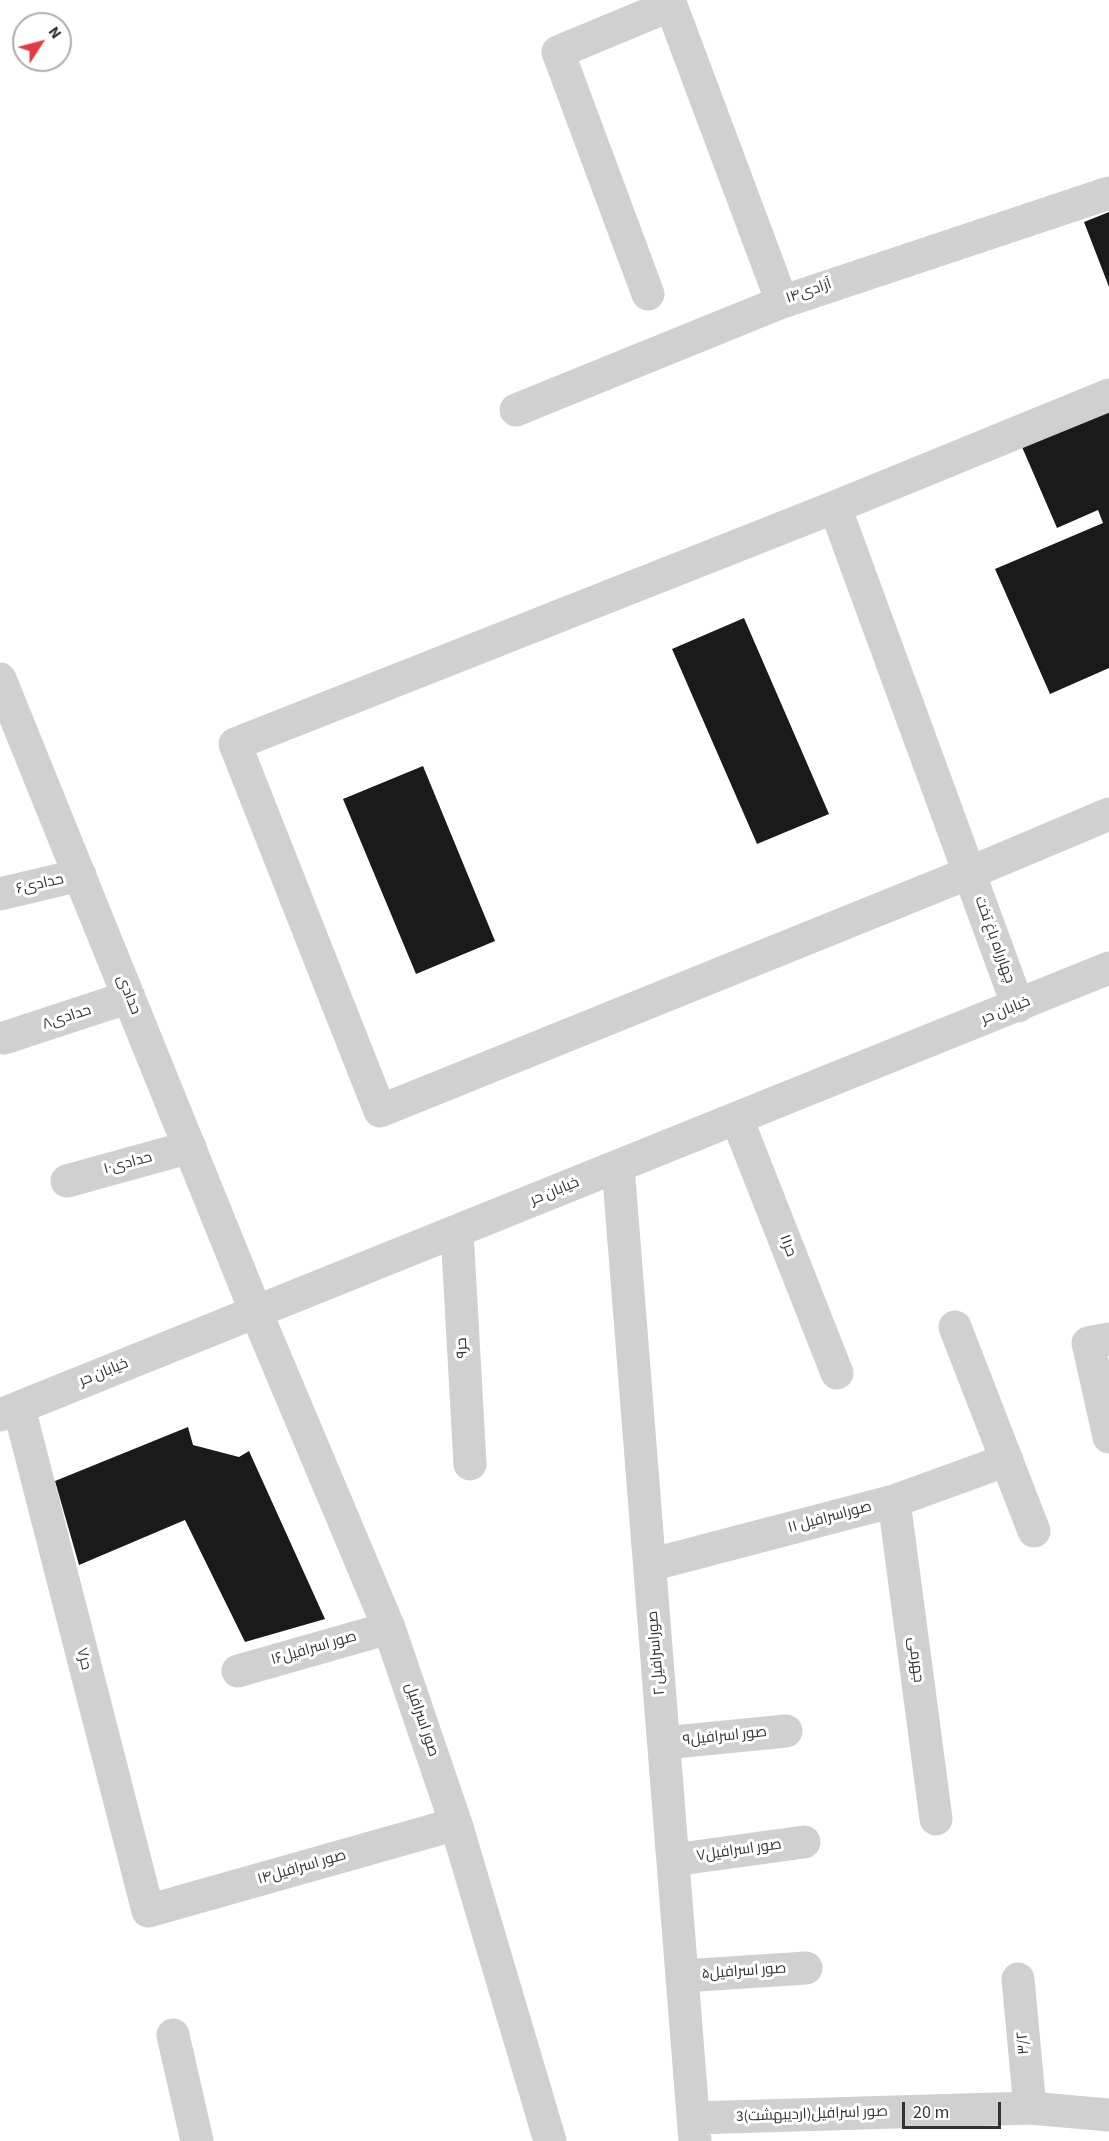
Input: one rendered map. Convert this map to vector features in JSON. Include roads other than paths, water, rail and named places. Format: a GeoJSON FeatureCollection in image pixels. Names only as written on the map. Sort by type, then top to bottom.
{"type":"FeatureCollection","features":[{"type":"Feature","properties":{"kind":"street"},"geometry":{"type":"LineString","coordinates":[[648,294],[558,52],[670,3],[782,302]]}},
{"type":"Feature","properties":{"kind":"street","name":"آزادی۱۴"},"geometry":{"type":"LineString","coordinates":[[516,410],[782,302],[1109,193]]}},
{"type":"Feature","properties":{"kind":"street"},"geometry":{"type":"LineString","coordinates":[[1109,395],[835,507],[236,744],[380,1112],[1109,814]]}},
{"type":"Feature","properties":{"kind":"street","name":"چهارراه باغ تخت"},"geometry":{"type":"LineString","coordinates":[[835,507],[1018,1006]]}},
{"type":"Feature","properties":{"kind":"street","name":"حدادی"},"geometry":{"type":"LineString","coordinates":[[3,693],[80,875],[256,1312]]}},
{"type":"Feature","properties":{"kind":"street","name":"۶حدادی"},"geometry":{"type":"LineString","coordinates":[[0,894],[80,875]]}},
{"type":"Feature","properties":{"kind":"street","name":"خیابان حر"},"geometry":{"type":"LineString","coordinates":[[9,1411],[1109,968]]}},
{"type":"Feature","properties":{"kind":"street","name":"۸حدادی"},"geometry":{"type":"LineString","coordinates":[[4,1038],[129,997]]}},
{"type":"Feature","properties":{"kind":"street","name":"حر۱۱"},"geometry":{"type":"LineString","coordinates":[[737,1119],[837,1373]]}},
{"type":"Feature","properties":{"kind":"street","name":"حدادی۱۰"},"geometry":{"type":"LineString","coordinates":[[67,1181],[190,1147]]}},
{"type":"Feature","properties":{"kind":"street","name":"صوراسرافیل ۲"},"geometry":{"type":"LineString","coordinates":[[618,1166],[695,2130]]}},
{"type":"Feature","properties":{"kind":"street","name":"حر۹"},"geometry":{"type":"LineString","coordinates":[[457,1231],[470,1464]]}},
{"type":"Feature","properties":{"kind":"street","name":"صور اسرافیل"},"geometry":{"type":"LineString","coordinates":[[256,1312],[389,1628],[456,1824],[550,2141]]}},
{"type":"Feature","properties":{"kind":"street"},"geometry":{"type":"LineString","coordinates":[[955,1327],[1034,1531]]}},
{"type":"Feature","properties":{"kind":"street"},"geometry":{"type":"LineString","coordinates":[[1098,1341],[1109,1437]]}},
{"type":"Feature","properties":{"kind":"street","name":"حر۷"},"geometry":{"type":"LineString","coordinates":[[9,1411],[148,1911]]}},
{"type":"Feature","properties":{"kind":"street","name":"صوراسرافیل ۱۱"},"geometry":{"type":"LineString","coordinates":[[650,1565],[894,1501],[1007,1460]]}},
{"type":"Feature","properties":{"kind":"street","name":"جهرمی"},"geometry":{"type":"LineString","coordinates":[[894,1501],[936,1819]]}},
{"type":"Feature","properties":{"kind":"street","name":"صور اسرافیل۱۶"},"geometry":{"type":"LineString","coordinates":[[238,1671],[389,1628]]}},
{"type":"Feature","properties":{"kind":"street","name":"صور اسرافیل۹"},"geometry":{"type":"LineString","coordinates":[[664,1743],[786,1731]]}},
{"type":"Feature","properties":{"kind":"street","name":"صور اسرافیل۱۴"},"geometry":{"type":"LineString","coordinates":[[148,1911],[456,1824]]}},
{"type":"Feature","properties":{"kind":"street","name":"صور اسرافیل۷"},"geometry":{"type":"LineString","coordinates":[[674,1860],[804,1842]]}},
{"type":"Feature","properties":{"kind":"street","name":"صور اسرافیل۵"},"geometry":{"type":"LineString","coordinates":[[682,1976],[806,1968]]}},
{"type":"Feature","properties":{"kind":"street","name":"۳/۲"},"geometry":{"type":"LineString","coordinates":[[1018,1979],[1030,2108]]}},
{"type":"Feature","properties":{"kind":"street"},"geometry":{"type":"LineString","coordinates":[[173,2035],[197,2141]]}},
{"type":"Feature","properties":{"kind":"street","name":"3صور اسرافیل(اردیبهشت)"},"geometry":{"type":"LineString","coordinates":[[695,2130],[1030,2108],[1109,2115]]}}]}
